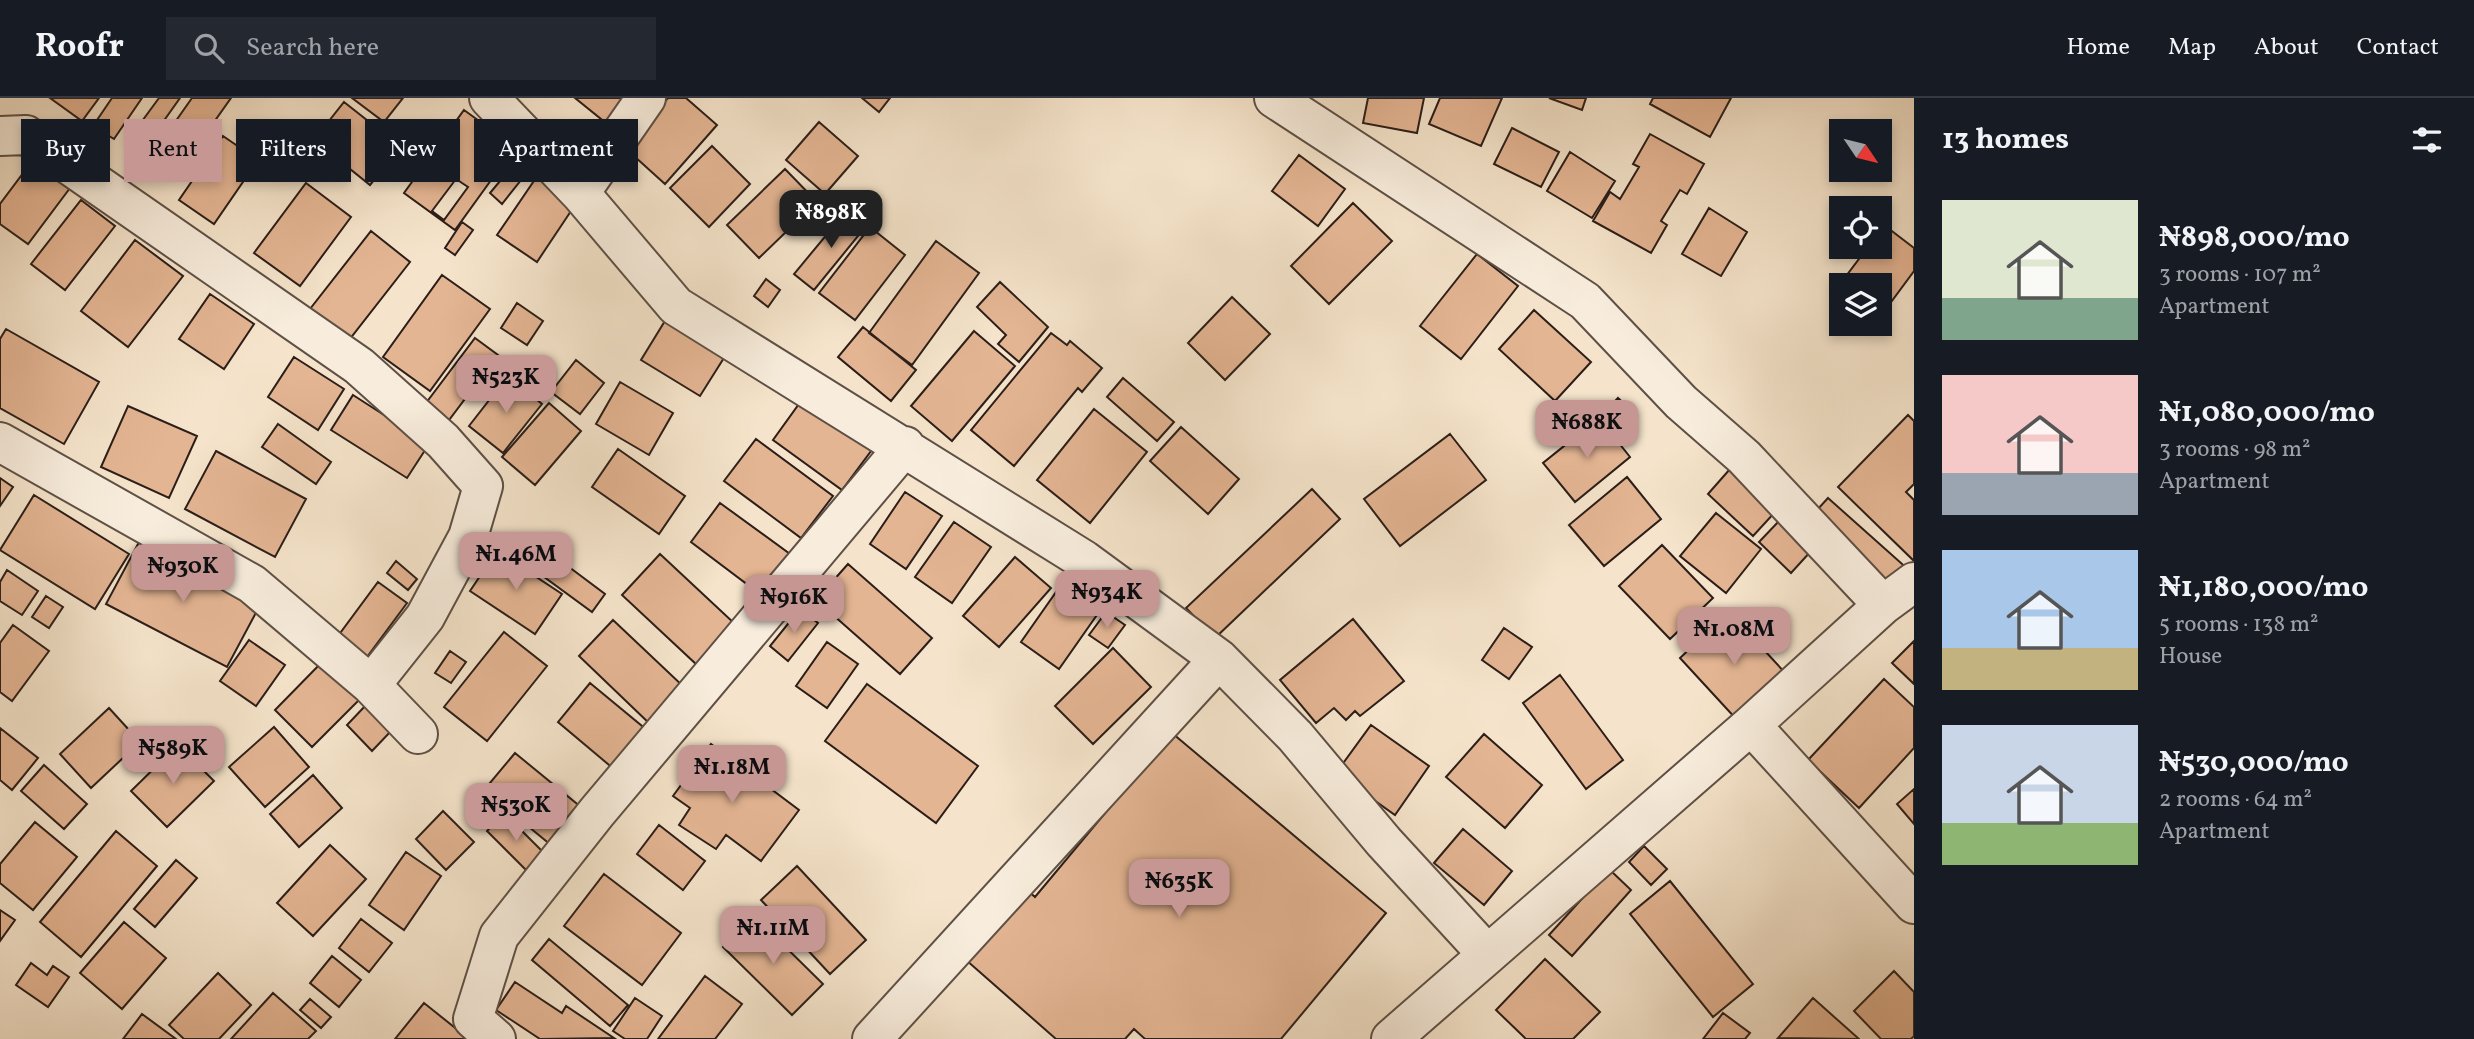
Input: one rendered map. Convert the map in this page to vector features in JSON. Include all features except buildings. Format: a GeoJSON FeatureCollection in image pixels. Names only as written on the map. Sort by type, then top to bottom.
{"type":"FeatureCollection","features":[{"type":"Feature","properties":{"kind":"street"},"geometry":{"type":"LineString","coordinates":[[489,98],[580,193],[676,306],[905,446],[1084,560],[1219,659],[1295,736],[1384,842],[1487,954]]}},
{"type":"Feature","properties":{"kind":"street"},"geometry":{"type":"LineString","coordinates":[[580,193],[646,98]]}},
{"type":"Feature","properties":{"kind":"street"},"geometry":{"type":"LineString","coordinates":[[1274,98],[1585,301],[1681,402],[1744,457],[1883,605]]}},
{"type":"Feature","properties":{"kind":"street"},"geometry":{"type":"LineString","coordinates":[[0,136],[26,135],[359,366],[443,440],[483,486],[468,537],[425,617],[371,685]]}},
{"type":"Feature","properties":{"kind":"street"},"geometry":{"type":"LineString","coordinates":[[0,442],[252,584],[371,685],[418,734]]}},
{"type":"Feature","properties":{"kind":"street"},"geometry":{"type":"LineString","coordinates":[[496,1039],[473,1019],[499,936],[597,812],[905,446]]}},
{"type":"Feature","properties":{"kind":"street"},"geometry":{"type":"LineString","coordinates":[[1391,1039],[1751,725],[1883,605],[1914,582]]}},
{"type":"Feature","properties":{"kind":"street"},"geometry":{"type":"LineString","coordinates":[[872,1039],[1219,659]]}},
{"type":"Feature","properties":{"kind":"street"},"geometry":{"type":"LineString","coordinates":[[1751,725],[1914,904]]}}]}
